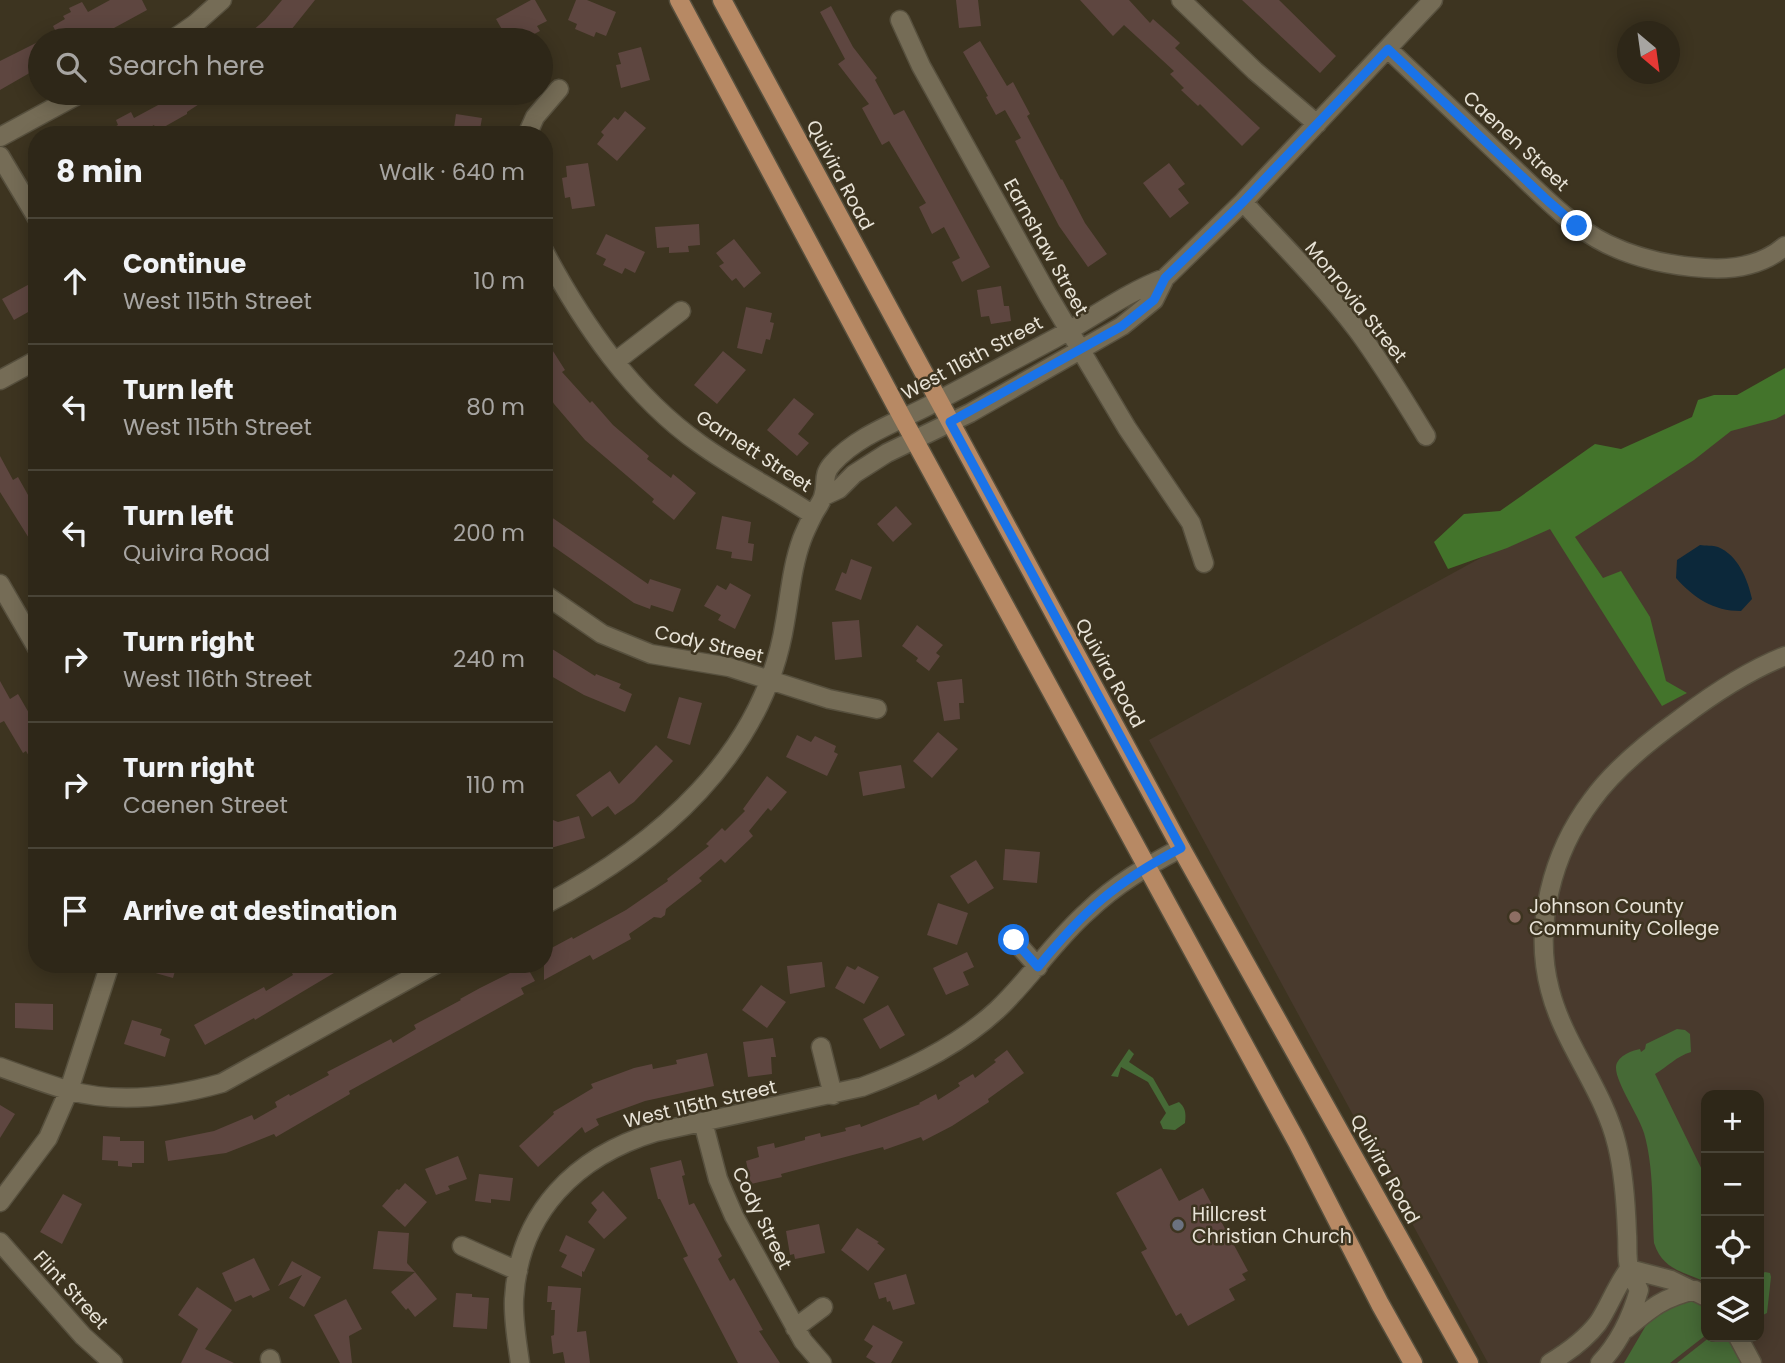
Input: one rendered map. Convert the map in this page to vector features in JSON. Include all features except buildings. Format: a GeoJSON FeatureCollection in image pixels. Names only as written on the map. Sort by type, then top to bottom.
{"type":"FeatureCollection","features":[{"type":"Feature","properties":{"kind":"main road"},"geometry":{"type":"LineString","coordinates":[[679,0],[1413,1363]]}},
{"type":"Feature","properties":{"kind":"main road","name":"Quivira Road"},"geometry":{"type":"LineString","coordinates":[[722,0],[1181,848],[1469,1363]]}},
{"type":"Feature","properties":{"kind":"street"},"geometry":{"type":"LineString","coordinates":[[189,28],[222,0]]}},
{"type":"Feature","properties":{"kind":"street"},"geometry":{"type":"LineString","coordinates":[[1181,0],[1255,71],[1317,124]]}},
{"type":"Feature","properties":{"kind":"street","name":"West 116th Street"},"geometry":{"type":"LineString","coordinates":[[824,496],[839,489],[854,474],[876,460],[1122,326],[1154,300],[1165,278],[1243,202],[1433,0]]}},
{"type":"Feature","properties":{"kind":"street","name":"Earnshaw Street"},"geometry":{"type":"LineString","coordinates":[[900,20],[921,66],[1080,350],[1127,428],[1191,523],[1204,563]]}},
{"type":"Feature","properties":{"kind":"street","name":"Caenen Street"},"geometry":{"type":"LineString","coordinates":[[1388,49],[1548,201],[1577,226],[1608,244],[1643,258],[1681,267],[1720,269],[1740,268],[1755,263],[1775,255],[1785,246]]}},
{"type":"Feature","properties":{"kind":"street"},"geometry":{"type":"LineString","coordinates":[[553,96],[559,89]]}},
{"type":"Feature","properties":{"kind":"street"},"geometry":{"type":"LineString","coordinates":[[0,137],[59,105]]}},
{"type":"Feature","properties":{"kind":"street"},"geometry":{"type":"LineString","coordinates":[[531,126],[545,105]]}},
{"type":"Feature","properties":{"kind":"street"},"geometry":{"type":"LineString","coordinates":[[0,156],[28,203]]}},
{"type":"Feature","properties":{"kind":"street","name":"Monrovia Street"},"geometry":{"type":"LineString","coordinates":[[1243,202],[1319,282],[1358,331],[1426,436]]}},
{"type":"Feature","properties":{"kind":"street","name":"Garnett Street"},"geometry":{"type":"LineString","coordinates":[[553,267],[590,331],[660,412],[700,444],[813,515]]}},
{"type":"Feature","properties":{"kind":"street","name":"West 116th Street"},"geometry":{"type":"LineString","coordinates":[[553,900],[611,867],[659,831],[719,769],[740,740],[770,679],[783,635],[796,557],[824,496],[824,475],[833,462],[854,446],[1069,330],[1143,286],[1165,278]]}},
{"type":"Feature","properties":{"kind":"street"},"geometry":{"type":"LineString","coordinates":[[616,361],[681,311]]}},
{"type":"Feature","properties":{"kind":"street"},"geometry":{"type":"LineString","coordinates":[[0,380],[28,365]]}},
{"type":"Feature","properties":{"kind":"street"},"geometry":{"type":"LineString","coordinates":[[0,584],[28,632]]}},
{"type":"Feature","properties":{"kind":"street","name":"Cody Street"},"geometry":{"type":"LineString","coordinates":[[553,600],[583,622],[624,644],[660,656],[729,667],[829,699],[877,709]]}},
{"type":"Feature","properties":{"kind":"street"},"geometry":{"type":"LineString","coordinates":[[1600,1363],[1612,1350],[1631,1318],[1639,1290],[1629,1269],[1628,1233],[1617,1145],[1605,1110],[1560,1024],[1549,988],[1544,949],[1545,910],[1554,872],[1571,833],[1592,799],[1626,763],[1658,734],[1705,699],[1754,668],[1785,656]]}},
{"type":"Feature","properties":{"kind":"street","name":"West 115th Street"},"geometry":{"type":"LineString","coordinates":[[520,1363],[514,1302],[524,1247],[537,1219],[555,1194],[583,1167],[629,1140],[832,1095],[891,1076],[942,1051],[995,1011],[1086,912],[1147,866],[1181,848]]}},
{"type":"Feature","properties":{"kind":"street"},"geometry":{"type":"LineString","coordinates":[[1014,940],[1038,967]]}},
{"type":"Feature","properties":{"kind":"street"},"geometry":{"type":"LineString","coordinates":[[0,1202],[48,1138],[69,1090],[107,973]]}},
{"type":"Feature","properties":{"kind":"street"},"geometry":{"type":"LineString","coordinates":[[0,1067],[69,1090],[108,1097],[146,1097],[191,1092],[222,1083],[420,973]]}},
{"type":"Feature","properties":{"kind":"street"},"geometry":{"type":"LineString","coordinates":[[821,1047],[832,1095]]}},
{"type":"Feature","properties":{"kind":"street","name":"Cody Street"},"geometry":{"type":"LineString","coordinates":[[703,1122],[712,1160],[725,1196],[796,1328],[822,1363]]}},
{"type":"Feature","properties":{"kind":"street","name":"Flint Street"},"geometry":{"type":"LineString","coordinates":[[0,1242],[83,1336],[113,1363]]}},
{"type":"Feature","properties":{"kind":"street"},"geometry":{"type":"LineString","coordinates":[[462,1246],[518,1271]]}},
{"type":"Feature","properties":{"kind":"street"},"geometry":{"type":"LineString","coordinates":[[1629,1269],[1671,1280],[1700,1294]]}},
{"type":"Feature","properties":{"kind":"street"},"geometry":{"type":"LineString","coordinates":[[1550,1363],[1574,1348],[1598,1322],[1615,1288],[1629,1269]]}},
{"type":"Feature","properties":{"kind":"street"},"geometry":{"type":"LineString","coordinates":[[1622,1333],[1656,1304],[1671,1296],[1700,1294]]}},
{"type":"Feature","properties":{"kind":"street"},"geometry":{"type":"LineString","coordinates":[[796,1328],[823,1307]]}},
{"type":"Feature","properties":{"kind":"street"},"geometry":{"type":"LineString","coordinates":[[1741,1342],[1752,1363]]}},
{"type":"Feature","properties":{"kind":"shaded area","name":"Johnson County Community College"},"geometry":{"type":"Polygon","coordinates":[[[1785,391],[1785,1363],[1488,1363],[1149,740],[1785,391]]]}},
{"type":"Feature","properties":{"kind":"green space"},"geometry":{"type":"Polygon","coordinates":[[[1785,368],[1785,414],[1731,431],[1694,460],[1575,537],[1603,578],[1621,571],[1650,617],[1666,681],[1687,693],[1662,706],[1550,529],[1448,569],[1434,542],[1464,514],[1500,511],[1595,444],[1621,449],[1692,417],[1698,400],[1714,395],[1737,395],[1785,368]]]}},
{"type":"Feature","properties":{"kind":"green space"},"geometry":{"type":"Polygon","coordinates":[[[1677,1029],[1690,1034],[1691,1052],[1655,1074],[1701,1168],[1701,1280],[1668,1264],[1654,1243],[1647,1146],[1616,1068],[1624,1055],[1640,1049],[1641,1052],[1646,1044],[1677,1029]]]}},
{"type":"Feature","properties":{"kind":"green space"},"geometry":{"type":"Polygon","coordinates":[[[1129,1049],[1134,1054],[1129,1062],[1153,1078],[1169,1106],[1179,1102],[1183,1107],[1185,1123],[1175,1130],[1163,1129],[1160,1122],[1166,1113],[1148,1082],[1121,1067],[1118,1077],[1111,1076],[1129,1049]]]}},
{"type":"Feature","properties":{"kind":"green space"},"geometry":{"type":"Polygon","coordinates":[[[1764,1273],[1770,1273],[1771,1277],[1767,1313],[1764,1314],[1764,1279],[1764,1273]]]}},
{"type":"Feature","properties":{"kind":"green space"},"geometry":{"type":"Polygon","coordinates":[[[1692,1300],[1701,1304],[1701,1339],[1670,1363],[1624,1363],[1648,1322],[1663,1306],[1692,1300]]]}},
{"type":"Feature","properties":{"kind":"green space"},"geometry":{"type":"Polygon","coordinates":[[[1704,1342],[1734,1342],[1745,1363],[1677,1363],[1704,1342]]]}},
{"type":"Feature","properties":{"kind":"water"},"geometry":{"type":"Polygon","coordinates":[[[1700,545],[1716,546],[1725,551],[1741,569],[1752,599],[1741,611],[1722,609],[1705,602],[1676,578],[1677,560],[1700,545]]]}},
{"type":"Feature","properties":{"kind":"place","name":"Johnson County Community College"},"geometry":{"type":"Point","coordinates":[1515,917]}},
{"type":"Feature","properties":{"kind":"place","name":"Hillcrest Christian Church"},"geometry":{"type":"Point","coordinates":[1178,1225]}},
{"type":"Feature","properties":{"kind":"route"},"geometry":{"type":"LineString","coordinates":[[1014,940],[1038,967],[1086,912],[1110,892],[1134,873],[1181,848],[950,422],[1122,326],[1154,300],[1165,278],[1243,202],[1388,49],[1577,226]]}}]}
